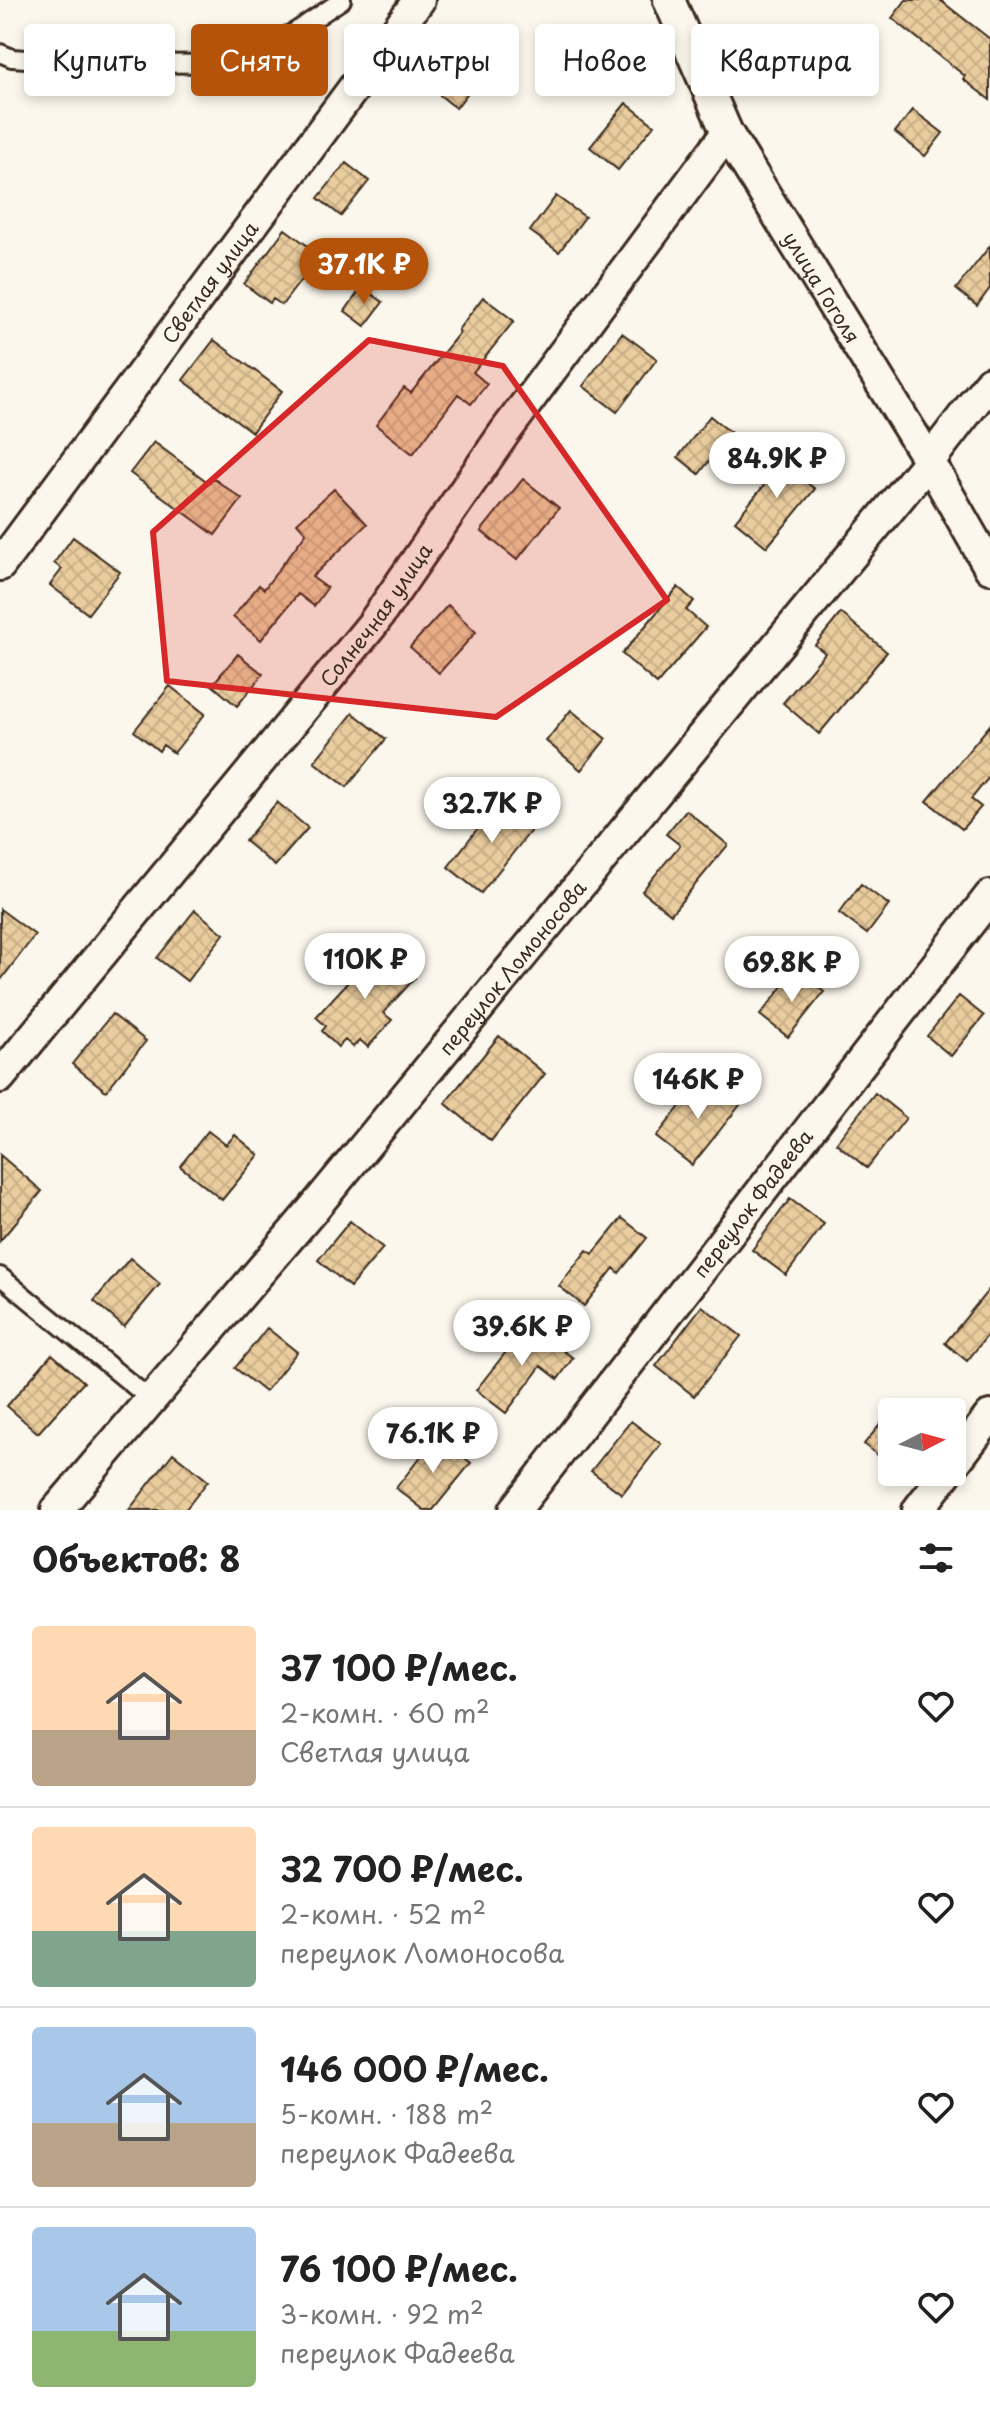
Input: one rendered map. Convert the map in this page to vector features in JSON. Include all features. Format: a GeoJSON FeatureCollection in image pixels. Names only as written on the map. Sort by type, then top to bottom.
{"type":"FeatureCollection","features":[{"type":"Feature","properties":{"kind":"street","name":"Светлая улица"},"geometry":{"type":"LineString","coordinates":[[0,565],[419,0]]}},
{"type":"Feature","properties":{"kind":"street","name":"улица Гоголя"},"geometry":{"type":"LineString","coordinates":[[669,0],[727,133],[929,461],[990,568]]}},
{"type":"Feature","properties":{"kind":"street","name":"Солнечная улица"},"geometry":{"type":"LineString","coordinates":[[0,1077],[372,625],[505,432],[727,133]]}},
{"type":"Feature","properties":{"kind":"street","name":"переулок Ломоносова"},"geometry":{"type":"LineString","coordinates":[[57,1510],[324,1196],[929,461],[990,382]]}},
{"type":"Feature","properties":{"kind":"street","name":"переулок Фадеева"},"geometry":{"type":"LineString","coordinates":[[515,1510],[990,896]]}},
{"type":"Feature","properties":{"kind":"street"},"geometry":{"type":"LineString","coordinates":[[966,1448],[990,1416]]}},
{"type":"Feature","properties":{"kind":"street"},"geometry":{"type":"LineString","coordinates":[[918,1510],[936,1486]]}},
{"type":"Feature","properties":{"kind":"lane"},"geometry":{"type":"LineString","coordinates":[[0,53],[12,58],[83,63],[229,64],[296,31],[342,0]]}},
{"type":"Feature","properties":{"kind":"lane"},"geometry":{"type":"LineString","coordinates":[[0,1276],[151,1400]]}},
{"type":"Feature","properties":{"kind":"highlighted area"},"geometry":{"type":"Polygon","coordinates":[[[369,340],[503,366],[667,600],[496,717],[167,681],[153,532],[369,340]]]}},
{"type":"Feature","properties":{"kind":"building"},"geometry":{"type":"Polygon","coordinates":[[[906,0],[940,0],[990,39],[990,100],[892,18],[906,0]]]}},
{"type":"Feature","properties":{"kind":"building"},"geometry":{"type":"Polygon","coordinates":[[[441,96],[465,96],[456,108],[441,96]]]}},
{"type":"Feature","properties":{"kind":"building"},"geometry":{"type":"Polygon","coordinates":[[[626,103],[654,125],[618,170],[590,147],[626,103]]]}},
{"type":"Feature","properties":{"kind":"building"},"geometry":{"type":"Polygon","coordinates":[[[913,110],[943,133],[925,156],[895,132],[913,110]]]}},
{"type":"Feature","properties":{"kind":"building"},"geometry":{"type":"Polygon","coordinates":[[[346,163],[369,181],[341,216],[318,198],[346,163]]]}},
{"type":"Feature","properties":{"kind":"building"},"geometry":{"type":"Polygon","coordinates":[[[556,196],[585,217],[559,252],[530,231],[556,196]]]}},
{"type":"Feature","properties":{"kind":"building"},"geometry":{"type":"Polygon","coordinates":[[[285,229],[320,255],[282,305],[273,299],[270,303],[244,284],[285,229]]]}},
{"type":"Feature","properties":{"kind":"building"},"geometry":{"type":"Polygon","coordinates":[[[990,246],[990,288],[977,306],[956,289],[990,246]]]}},
{"type":"Feature","properties":{"kind":"building"},"geometry":{"type":"Polygon","coordinates":[[[362,287],[383,302],[365,326],[345,311],[362,287]]]}},
{"type":"Feature","properties":{"kind":"building"},"geometry":{"type":"Polygon","coordinates":[[[483,297],[514,321],[473,372],[487,384],[471,404],[458,394],[413,454],[376,425],[404,388],[411,393],[460,332],[458,330],[483,297]]]}},
{"type":"Feature","properties":{"kind":"building"},"geometry":{"type":"Polygon","coordinates":[[[622,333],[657,359],[617,412],[583,386],[622,333]]]}},
{"type":"Feature","properties":{"kind":"building"},"geometry":{"type":"Polygon","coordinates":[[[214,340],[282,391],[252,432],[183,380],[214,340]]]}},
{"type":"Feature","properties":{"kind":"building"},"geometry":{"type":"Polygon","coordinates":[[[710,416],[731,433],[699,474],[678,457],[710,416]]]}},
{"type":"Feature","properties":{"kind":"building"},"geometry":{"type":"Polygon","coordinates":[[[154,442],[209,483],[213,478],[242,499],[215,535],[130,473],[154,442]]]}},
{"type":"Feature","properties":{"kind":"building"},"geometry":{"type":"Polygon","coordinates":[[[792,451],[812,467],[802,479],[815,489],[767,547],[735,521],[792,451]]]}},
{"type":"Feature","properties":{"kind":"building"},"geometry":{"type":"Polygon","coordinates":[[[523,479],[559,508],[517,560],[481,531],[523,479]]]}},
{"type":"Feature","properties":{"kind":"building"},"geometry":{"type":"Polygon","coordinates":[[[334,489],[367,524],[312,577],[327,588],[314,606],[298,594],[261,640],[233,617],[259,585],[264,589],[306,533],[297,523],[334,489]]]}},
{"type":"Feature","properties":{"kind":"building"},"geometry":{"type":"Polygon","coordinates":[[[73,537],[120,572],[88,614],[50,585],[62,569],[54,563],[73,537]]]}},
{"type":"Feature","properties":{"kind":"building"},"geometry":{"type":"Polygon","coordinates":[[[678,587],[694,601],[686,610],[706,627],[657,684],[622,654],[678,587]]]}},
{"type":"Feature","properties":{"kind":"building"},"geometry":{"type":"Polygon","coordinates":[[[448,605],[476,632],[439,673],[410,647],[448,605]]]}},
{"type":"Feature","properties":{"kind":"building"},"geometry":{"type":"Polygon","coordinates":[[[841,613],[887,652],[819,734],[783,703],[825,653],[815,645],[841,613]]]}},
{"type":"Feature","properties":{"kind":"building"},"geometry":{"type":"Polygon","coordinates":[[[238,654],[263,674],[237,706],[212,685],[238,654]]]}},
{"type":"Feature","properties":{"kind":"building"},"geometry":{"type":"Polygon","coordinates":[[[170,686],[205,714],[174,753],[163,745],[159,751],[134,731],[170,686]]]}},
{"type":"Feature","properties":{"kind":"building"},"geometry":{"type":"Polygon","coordinates":[[[571,710],[606,739],[581,770],[546,741],[571,710]]]}},
{"type":"Feature","properties":{"kind":"building"},"geometry":{"type":"Polygon","coordinates":[[[353,713],[386,739],[347,787],[314,762],[353,713]]]}},
{"type":"Feature","properties":{"kind":"building"},"geometry":{"type":"Polygon","coordinates":[[[990,725],[990,776],[971,799],[981,807],[962,829],[927,801],[990,725]]]}},
{"type":"Feature","properties":{"kind":"building"},"geometry":{"type":"Polygon","coordinates":[[[502,797],[537,823],[481,893],[448,867],[502,797]]]}},
{"type":"Feature","properties":{"kind":"building"},"geometry":{"type":"Polygon","coordinates":[[[277,802],[308,828],[275,866],[245,841],[277,802]]]}},
{"type":"Feature","properties":{"kind":"building"},"geometry":{"type":"Polygon","coordinates":[[[686,810],[728,845],[671,914],[642,891],[680,845],[666,834],[686,810]]]}},
{"type":"Feature","properties":{"kind":"building"},"geometry":{"type":"Polygon","coordinates":[[[861,884],[889,905],[867,934],[839,913],[861,884]]]}},
{"type":"Feature","properties":{"kind":"building"},"geometry":{"type":"Polygon","coordinates":[[[0,909],[35,935],[0,981],[0,909]]]}},
{"type":"Feature","properties":{"kind":"building"},"geometry":{"type":"Polygon","coordinates":[[[195,910],[224,934],[187,981],[157,958],[195,910]]]}},
{"type":"Feature","properties":{"kind":"building"},"geometry":{"type":"Polygon","coordinates":[[[381,946],[415,978],[383,1013],[392,1020],[368,1047],[360,1040],[353,1047],[345,1040],[338,1047],[322,1031],[326,1026],[316,1017],[381,946]]]}},
{"type":"Feature","properties":{"kind":"building"},"geometry":{"type":"Polygon","coordinates":[[[796,970],[824,992],[788,1037],[760,1015],[796,970]]]}},
{"type":"Feature","properties":{"kind":"building"},"geometry":{"type":"Polygon","coordinates":[[[959,996],[984,1016],[951,1056],[927,1036],[959,996]]]}},
{"type":"Feature","properties":{"kind":"building"},"geometry":{"type":"Polygon","coordinates":[[[112,1014],[146,1041],[106,1091],[72,1064],[112,1014]]]}},
{"type":"Feature","properties":{"kind":"building"},"geometry":{"type":"Polygon","coordinates":[[[499,1036],[545,1074],[491,1141],[445,1103],[499,1036]]]}},
{"type":"Feature","properties":{"kind":"building"},"geometry":{"type":"Polygon","coordinates":[[[704,1076],[740,1105],[692,1165],[656,1137],[704,1076]]]}},
{"type":"Feature","properties":{"kind":"building"},"geometry":{"type":"Polygon","coordinates":[[[875,1093],[906,1118],[867,1168],[836,1143],[875,1093]]]}},
{"type":"Feature","properties":{"kind":"building"},"geometry":{"type":"Polygon","coordinates":[[[208,1131],[226,1145],[235,1135],[259,1155],[222,1200],[180,1166],[208,1131]]]}},
{"type":"Feature","properties":{"kind":"building"},"geometry":{"type":"Polygon","coordinates":[[[0,1155],[42,1191],[0,1241],[0,1155]]]}},
{"type":"Feature","properties":{"kind":"building"},"geometry":{"type":"Polygon","coordinates":[[[790,1199],[824,1224],[786,1275],[752,1250],[790,1199]]]}},
{"type":"Feature","properties":{"kind":"building"},"geometry":{"type":"Polygon","coordinates":[[[622,1218],[647,1238],[619,1273],[614,1268],[584,1306],[559,1286],[587,1250],[593,1254],[622,1218]]]}},
{"type":"Feature","properties":{"kind":"building"},"geometry":{"type":"Polygon","coordinates":[[[350,1221],[383,1248],[350,1287],[318,1260],[350,1221]]]}},
{"type":"Feature","properties":{"kind":"building"},"geometry":{"type":"Polygon","coordinates":[[[130,1258],[160,1284],[124,1327],[94,1301],[130,1258]]]}},
{"type":"Feature","properties":{"kind":"building"},"geometry":{"type":"Polygon","coordinates":[[[990,1288],[990,1332],[967,1361],[945,1343],[990,1288]]]}},
{"type":"Feature","properties":{"kind":"building"},"geometry":{"type":"Polygon","coordinates":[[[702,1306],[741,1336],[694,1396],[656,1366],[702,1306]]]}},
{"type":"Feature","properties":{"kind":"building"},"geometry":{"type":"Polygon","coordinates":[[[528,1324],[573,1358],[558,1379],[541,1366],[506,1413],[476,1390],[528,1324]]]}},
{"type":"Feature","properties":{"kind":"building"},"geometry":{"type":"Polygon","coordinates":[[[267,1328],[297,1352],[265,1392],[235,1368],[267,1328]]]}},
{"type":"Feature","properties":{"kind":"building"},"geometry":{"type":"Polygon","coordinates":[[[52,1354],[84,1382],[38,1433],[7,1406],[52,1354]]]}},
{"type":"Feature","properties":{"kind":"building"},"geometry":{"type":"Polygon","coordinates":[[[631,1421],[661,1444],[622,1494],[591,1471],[631,1421]]]}},
{"type":"Feature","properties":{"kind":"building"},"geometry":{"type":"Polygon","coordinates":[[[878,1427],[878,1456],[864,1444],[878,1427]]]}},
{"type":"Feature","properties":{"kind":"building"},"geometry":{"type":"Polygon","coordinates":[[[437,1436],[471,1463],[433,1510],[424,1510],[396,1488],[437,1436]]]}},
{"type":"Feature","properties":{"kind":"building"},"geometry":{"type":"Polygon","coordinates":[[[173,1453],[208,1481],[185,1510],[129,1510],[173,1453]]]}}]}
